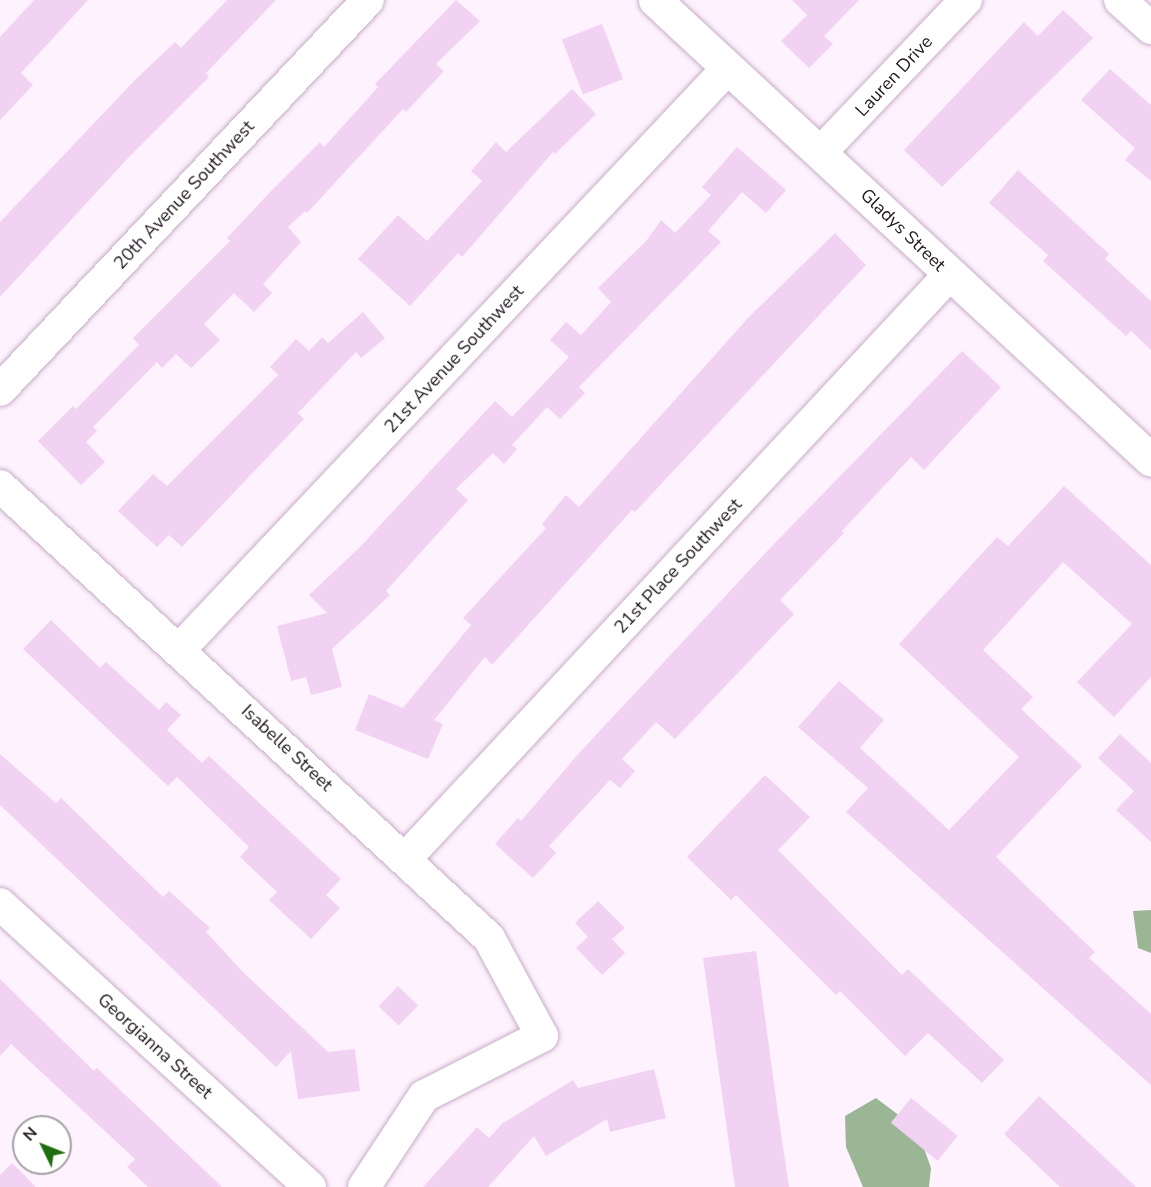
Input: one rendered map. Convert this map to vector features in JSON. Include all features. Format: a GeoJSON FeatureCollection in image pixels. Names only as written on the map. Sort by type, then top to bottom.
{"type":"FeatureCollection","features":[{"type":"Feature","properties":{"kind":"street","name":"20th Avenue Southwest"},"geometry":{"type":"LineString","coordinates":[[0,390],[368,0]]}},
{"type":"Feature","properties":{"kind":"street","name":"Gladys Street"},"geometry":{"type":"LineString","coordinates":[[654,0],[822,151],[949,275],[1151,460]]}},
{"type":"Feature","properties":{"kind":"street","name":"Lauren Drive"},"geometry":{"type":"LineString","coordinates":[[822,151],[966,0]]}},
{"type":"Feature","properties":{"kind":"street"},"geometry":{"type":"LineString","coordinates":[[1120,0],[1151,28]]}},
{"type":"Feature","properties":{"kind":"street","name":"21st Avenue Southwest"},"geometry":{"type":"LineString","coordinates":[[179,650],[728,68]]}},
{"type":"Feature","properties":{"kind":"street","name":"21st Place Southwest"},"geometry":{"type":"LineString","coordinates":[[406,858],[949,275]]}},
{"type":"Feature","properties":{"kind":"street","name":"Isabelle Street"},"geometry":{"type":"LineString","coordinates":[[0,486],[406,858],[489,938],[542,1036],[424,1096],[364,1187]]}},
{"type":"Feature","properties":{"kind":"street","name":"Georgianna Street"},"geometry":{"type":"LineString","coordinates":[[0,904],[310,1187]]}},
{"type":"Feature","properties":{"kind":"shaded area"},"geometry":{"type":"Polygon","coordinates":[[[1151,910],[1151,953],[1138,948],[1133,911],[1151,910]]]}},
{"type":"Feature","properties":{"kind":"shaded area"},"geometry":{"type":"Polygon","coordinates":[[[876,1098],[917,1129],[931,1168],[929,1187],[863,1187],[846,1147],[845,1116],[876,1098]]]}},
{"type":"Feature","properties":{"kind":"building"},"geometry":{"type":"Polygon","coordinates":[[[34,0],[88,0],[21,73],[33,85],[0,120],[0,37],[34,0]]]}},
{"type":"Feature","properties":{"kind":"building"},"geometry":{"type":"Polygon","coordinates":[[[227,0],[276,0],[206,73],[209,77],[128,158],[0,297],[0,222],[135,80],[175,42],[181,48],[227,0]]]}},
{"type":"Feature","properties":{"kind":"building"},"geometry":{"type":"Polygon","coordinates":[[[456,0],[480,21],[436,64],[444,71],[406,112],[403,109],[307,213],[305,211],[288,227],[301,242],[263,284],[272,293],[254,312],[234,293],[204,324],[220,340],[191,368],[176,354],[162,368],[157,362],[93,427],[97,431],[86,442],[105,462],[81,485],[38,441],[73,406],[76,409],[139,345],[133,338],[230,241],[227,238],[320,142],[324,147],[378,87],[375,84],[456,0]]]}},
{"type":"Feature","properties":{"kind":"building"},"geometry":{"type":"Polygon","coordinates":[[[792,0],[859,0],[824,36],[833,44],[809,68],[781,41],[807,15],[792,0]]]}},
{"type":"Feature","properties":{"kind":"building"},"geometry":{"type":"Polygon","coordinates":[[[1063,10],[1093,38],[942,187],[904,150],[1024,22],[1038,36],[1063,10]]]}},
{"type":"Feature","properties":{"kind":"building"},"geometry":{"type":"Polygon","coordinates":[[[602,24],[623,79],[583,94],[562,39],[602,24]]]}},
{"type":"Feature","properties":{"kind":"building"},"geometry":{"type":"Polygon","coordinates":[[[1110,69],[1151,105],[1151,181],[1125,160],[1135,148],[1081,100],[1110,69]]]}},
{"type":"Feature","properties":{"kind":"building"},"geometry":{"type":"Polygon","coordinates":[[[572,89],[596,114],[555,154],[553,152],[462,257],[458,253],[410,306],[358,259],[398,215],[427,241],[482,181],[471,171],[496,142],[506,152],[572,89]]]}},
{"type":"Feature","properties":{"kind":"building"},"geometry":{"type":"Polygon","coordinates":[[[737,147],[786,190],[766,213],[742,192],[708,231],[721,242],[579,387],[585,393],[560,419],[547,407],[512,445],[517,449],[504,464],[493,453],[456,489],[468,500],[386,591],[390,595],[332,649],[342,687],[311,695],[306,677],[291,681],[277,626],[327,613],[309,595],[360,547],[495,401],[512,417],[569,357],[550,340],[566,322],[581,335],[611,302],[598,288],[647,240],[661,220],[675,233],[711,195],[702,187],[737,147]]]}},
{"type":"Feature","properties":{"kind":"building"},"geometry":{"type":"Polygon","coordinates":[[[1018,170],[1109,254],[1105,259],[1151,301],[1151,350],[1131,331],[1126,336],[1043,261],[1048,255],[989,203],[1018,170]]]}},
{"type":"Feature","properties":{"kind":"building"},"geometry":{"type":"Polygon","coordinates":[[[835,233],[866,265],[635,512],[632,510],[492,665],[485,657],[434,720],[443,724],[428,759],[355,730],[369,694],[403,708],[471,625],[463,618],[546,528],[542,524],[566,495],[579,507],[748,318],[835,233]]]}},
{"type":"Feature","properties":{"kind":"building"},"geometry":{"type":"Polygon","coordinates":[[[363,312],[385,338],[361,358],[356,352],[298,413],[304,419],[182,547],[169,535],[157,547],[118,511],[153,474],[167,486],[278,375],[270,367],[296,339],[309,351],[322,337],[328,343],[363,312]]]}},
{"type":"Feature","properties":{"kind":"building"},"geometry":{"type":"Polygon","coordinates":[[[962,351],[1001,387],[924,470],[911,457],[842,531],[844,533],[780,600],[794,614],[675,739],[656,722],[622,759],[635,771],[620,788],[610,780],[549,846],[556,853],[533,878],[495,844],[518,818],[521,821],[580,752],[772,546],[962,351]]]}},
{"type":"Feature","properties":{"kind":"building"},"geometry":{"type":"Polygon","coordinates":[[[1064,486],[1151,565],[1151,677],[1114,717],[1077,682],[1132,624],[1063,562],[983,650],[1033,697],[1021,709],[1082,766],[996,857],[1095,952],[1089,958],[1151,1014],[1151,1085],[846,812],[868,788],[798,727],[839,681],[884,720],[860,748],[949,830],[1019,757],[899,644],[997,537],[1008,546],[1064,486]]]}},
{"type":"Feature","properties":{"kind":"building"},"geometry":{"type":"Polygon","coordinates":[[[51,620],[100,668],[106,662],[159,710],[166,702],[181,715],[167,730],[202,763],[209,756],[341,879],[326,895],[340,908],[311,939],[269,900],[277,892],[240,857],[249,847],[177,777],[168,786],[23,649],[51,620]]]}},
{"type":"Feature","properties":{"kind":"building"},"geometry":{"type":"Polygon","coordinates":[[[1120,734],[1151,763],[1151,842],[1116,810],[1134,791],[1098,758],[1120,734]]]}},
{"type":"Feature","properties":{"kind":"building"},"geometry":{"type":"Polygon","coordinates":[[[0,754],[56,803],[61,798],[163,897],[169,891],[210,928],[206,932],[242,971],[328,1052],[355,1049],[360,1091],[298,1099],[291,1051],[276,1067],[0,805],[0,754]]]}},
{"type":"Feature","properties":{"kind":"building"},"geometry":{"type":"Polygon","coordinates":[[[765,775],[810,817],[778,850],[902,975],[908,969],[1004,1060],[982,1083],[928,1033],[905,1056],[840,991],[836,995],[736,895],[731,900],[687,857],[765,775]]]}},
{"type":"Feature","properties":{"kind":"building"},"geometry":{"type":"Polygon","coordinates":[[[598,901],[625,928],[612,939],[625,953],[602,975],[576,948],[588,937],[575,923],[598,901]]]}},
{"type":"Feature","properties":{"kind":"building"},"geometry":{"type":"Polygon","coordinates":[[[756,951],[789,1187],[735,1187],[703,958],[756,951]]]}},
{"type":"Feature","properties":{"kind":"building"},"geometry":{"type":"Polygon","coordinates":[[[0,979],[94,1071],[97,1068],[222,1187],[148,1187],[127,1167],[135,1159],[11,1044],[0,1056],[0,979]]]}},
{"type":"Feature","properties":{"kind":"building"},"geometry":{"type":"Polygon","coordinates":[[[398,986],[418,1005],[399,1026],[379,1006],[398,986]]]}},
{"type":"Feature","properties":{"kind":"building"},"geometry":{"type":"Polygon","coordinates":[[[654,1069],[666,1118],[610,1132],[607,1119],[546,1156],[534,1136],[488,1187],[423,1187],[477,1127],[489,1138],[503,1123],[573,1080],[578,1088],[654,1069]]]}},
{"type":"Feature","properties":{"kind":"building"},"geometry":{"type":"Polygon","coordinates":[[[1039,1096],[1136,1187],[1060,1187],[1004,1134],[1039,1096]]]}},
{"type":"Feature","properties":{"kind":"building"},"geometry":{"type":"Polygon","coordinates":[[[911,1098],[958,1136],[937,1161],[891,1123],[911,1098]]]}},
{"type":"Feature","properties":{"kind":"building"},"geometry":{"type":"Polygon","coordinates":[[[12,1163],[12,1175],[24,1175],[36,1187],[0,1187],[0,1175],[12,1163]]]}}]}
